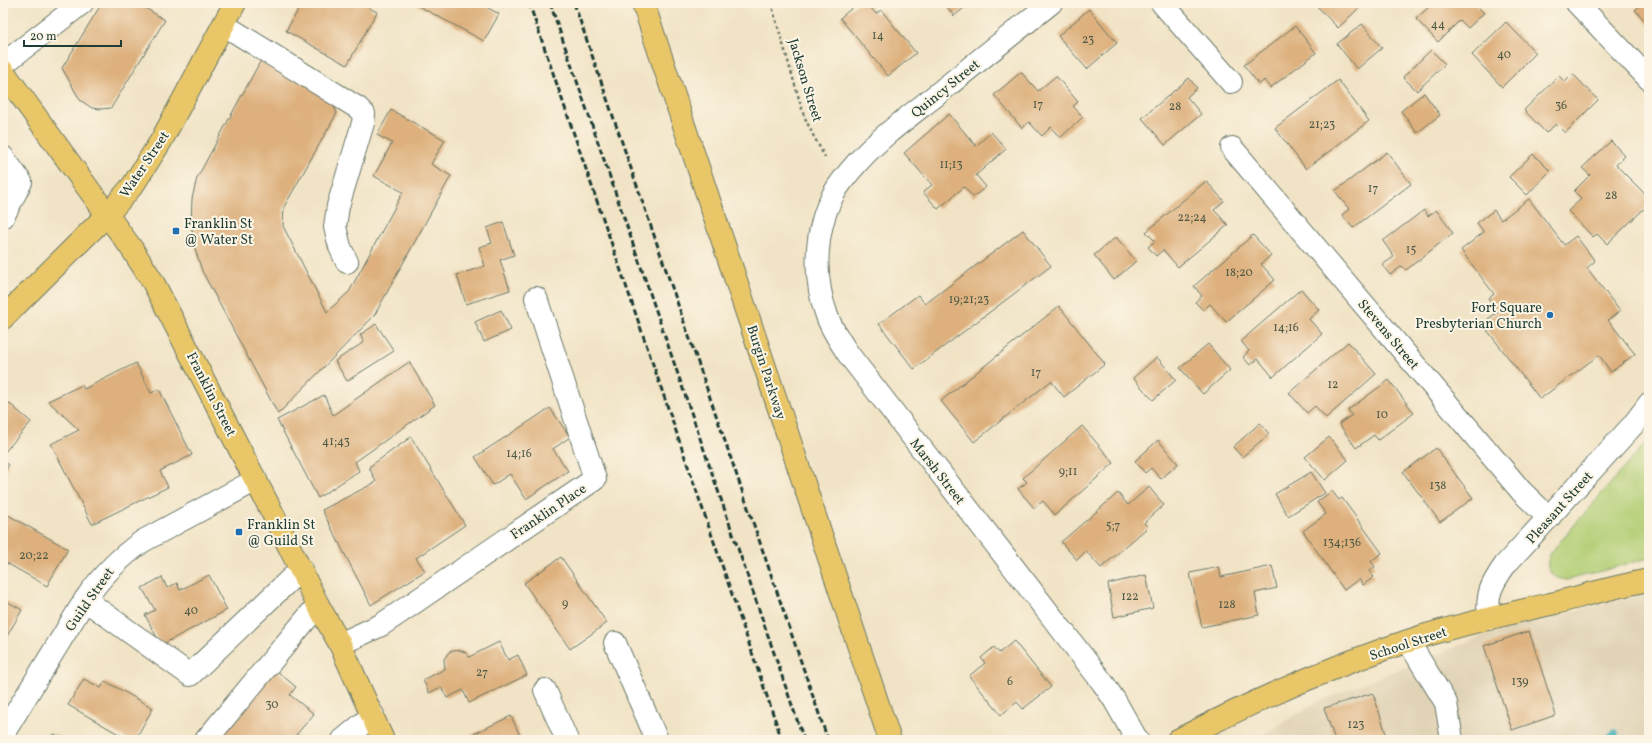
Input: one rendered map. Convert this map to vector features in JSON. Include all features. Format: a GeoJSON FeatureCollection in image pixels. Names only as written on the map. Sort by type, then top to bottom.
{"type":"FeatureCollection","features":[{"type":"Feature","properties":{"kind":"main road","name":"Water Street"},"geometry":{"type":"LineString","coordinates":[[5,310],[108,214],[133,185],[151,157],[236,3]]}},
{"type":"Feature","properties":{"kind":"main road","name":"Burgin Parkway"},"geometry":{"type":"LineString","coordinates":[[643,3],[890,740]]}},
{"type":"Feature","properties":{"kind":"main road","name":"Franklin Street"},"geometry":{"type":"LineString","coordinates":[[3,70],[108,214],[153,282],[256,480],[318,605],[340,644],[383,740]]}},
{"type":"Feature","properties":{"kind":"main road","name":"School Street"},"geometry":{"type":"LineString","coordinates":[[1178,740],[1242,708],[1293,686],[1345,664],[1408,641],[1489,619],[1649,580]]}},
{"type":"Feature","properties":{"kind":"street"},"geometry":{"type":"LineString","coordinates":[[3,70],[82,3]]}},
{"type":"Feature","properties":{"kind":"street","name":"Quincy Street"},"geometry":{"type":"LineString","coordinates":[[844,179],[858,162],[891,131],[1051,3]]}},
{"type":"Feature","properties":{"kind":"street"},"geometry":{"type":"LineString","coordinates":[[1162,3],[1231,82]]}},
{"type":"Feature","properties":{"kind":"street"},"geometry":{"type":"LineString","coordinates":[[1577,3],[1649,79]]}},
{"type":"Feature","properties":{"kind":"street"},"geometry":{"type":"LineString","coordinates":[[224,25],[358,108],[364,114],[363,122],[338,206],[335,227],[340,247],[347,262]]}},
{"type":"Feature","properties":{"kind":"street","name":"Stevens Street"},"geometry":{"type":"LineString","coordinates":[[1232,148],[1522,492],[1549,518]]}},
{"type":"Feature","properties":{"kind":"street"},"geometry":{"type":"LineString","coordinates":[[3,157],[21,182],[3,217]]}},
{"type":"Feature","properties":{"kind":"street","name":"Marsh Street"},"geometry":{"type":"LineString","coordinates":[[844,179],[833,195],[826,213],[820,233],[818,254],[818,275],[822,297],[827,316],[836,336],[862,374],[1103,683],[1137,740]]}},
{"type":"Feature","properties":{"kind":"street","name":"Franklin Place"},"geometry":{"type":"LineString","coordinates":[[340,644],[396,616],[595,479],[536,298]]}},
{"type":"Feature","properties":{"kind":"street","name":"Pleasant Street"},"geometry":{"type":"LineString","coordinates":[[1489,619],[1487,604],[1489,591],[1505,565],[1633,425],[1649,404]]}},
{"type":"Feature","properties":{"kind":"street","name":"Guild Street"},"geometry":{"type":"LineString","coordinates":[[3,734],[84,600],[99,579],[127,552],[256,480]]}},
{"type":"Feature","properties":{"kind":"street"},"geometry":{"type":"LineString","coordinates":[[84,600],[190,675],[301,570]]}},
{"type":"Feature","properties":{"kind":"street"},"geometry":{"type":"LineString","coordinates":[[206,740],[318,605]]}},
{"type":"Feature","properties":{"kind":"street"},"geometry":{"type":"LineString","coordinates":[[1408,641],[1446,703],[1452,740]]}},
{"type":"Feature","properties":{"kind":"street"},"geometry":{"type":"LineString","coordinates":[[615,643],[657,740]]}},
{"type":"Feature","properties":{"kind":"street"},"geometry":{"type":"LineString","coordinates":[[545,690],[567,740]]}},
{"type":"Feature","properties":{"kind":"street"},"geometry":{"type":"LineString","coordinates":[[343,740],[373,716]]}},
{"type":"Feature","properties":{"kind":"path","name":"Jackson Street"},"geometry":{"type":"LineString","coordinates":[[771,3],[804,116],[824,154],[844,179]]}},
{"type":"Feature","properties":{"kind":"shaded area"},"geometry":{"type":"Polygon","coordinates":[[[1649,592],[1649,740],[1255,740],[1317,702],[1493,632],[1649,592]]]}},
{"type":"Feature","properties":{"kind":"green space"},"geometry":{"type":"Polygon","coordinates":[[[1649,439],[1649,558],[1568,580],[1552,575],[1548,567],[1548,563],[1552,551],[1649,439]]]}},
{"type":"Feature","properties":{"kind":"building"},"geometry":{"type":"Polygon","coordinates":[[[102,3],[137,3],[165,20],[111,108],[101,109],[92,108],[80,100],[62,68],[102,3]]]}},
{"type":"Feature","properties":{"kind":"building"},"geometry":{"type":"Polygon","coordinates":[[[302,3],[372,3],[369,8],[377,12],[347,65],[286,31],[302,3]]]}},
{"type":"Feature","properties":{"kind":"building"},"geometry":{"type":"Polygon","coordinates":[[[413,3],[479,3],[499,14],[484,41],[413,3]]]}},
{"type":"Feature","properties":{"kind":"building"},"geometry":{"type":"Polygon","coordinates":[[[858,3],[867,3],[876,14],[881,10],[916,53],[888,76],[840,18],[858,3]]]}},
{"type":"Feature","properties":{"kind":"building"},"geometry":{"type":"Polygon","coordinates":[[[944,3],[970,3],[954,16],[944,3]]]}},
{"type":"Feature","properties":{"kind":"building"},"geometry":{"type":"Polygon","coordinates":[[[1314,3],[1356,3],[1360,7],[1338,28],[1314,3]]]}},
{"type":"Feature","properties":{"kind":"building"},"geometry":{"type":"Polygon","coordinates":[[[1433,3],[1478,3],[1476,5],[1484,13],[1468,28],[1460,20],[1438,42],[1416,19],[1433,3]]]}},
{"type":"Feature","properties":{"kind":"building"},"geometry":{"type":"Polygon","coordinates":[[[1643,3],[1649,3],[1649,25],[1635,10],[1643,3]]]}},
{"type":"Feature","properties":{"kind":"building"},"geometry":{"type":"Polygon","coordinates":[[[1089,9],[1117,43],[1087,69],[1058,36],[1089,9]]]}},
{"type":"Feature","properties":{"kind":"building"},"geometry":{"type":"Polygon","coordinates":[[[1506,22],[1536,53],[1502,87],[1472,55],[1506,22]]]}},
{"type":"Feature","properties":{"kind":"building"},"geometry":{"type":"Polygon","coordinates":[[[1362,24],[1382,48],[1357,69],[1337,44],[1362,24]]]}},
{"type":"Feature","properties":{"kind":"building"},"geometry":{"type":"Polygon","coordinates":[[[1295,26],[1316,53],[1270,88],[1264,80],[1259,85],[1244,65],[1295,26]]]}},
{"type":"Feature","properties":{"kind":"building"},"geometry":{"type":"Polygon","coordinates":[[[1431,50],[1445,64],[1417,91],[1403,77],[1431,50]]]}},
{"type":"Feature","properties":{"kind":"building"},"geometry":{"type":"Polygon","coordinates":[[[261,60],[330,98],[337,113],[284,207],[283,226],[327,312],[349,292],[403,192],[374,176],[392,143],[377,135],[391,110],[445,140],[431,164],[451,176],[374,316],[278,414],[202,271],[194,245],[191,222],[192,199],[197,178],[261,60]]]}},
{"type":"Feature","properties":{"kind":"building"},"geometry":{"type":"Polygon","coordinates":[[[1021,72],[1038,91],[1056,76],[1078,102],[1073,106],[1083,117],[1060,138],[1051,127],[1042,136],[1029,122],[1022,128],[994,95],[1021,72]]]}},
{"type":"Feature","properties":{"kind":"building"},"geometry":{"type":"Polygon","coordinates":[[[1573,74],[1598,100],[1565,133],[1556,124],[1546,133],[1524,110],[1559,76],[1565,82],[1573,74]]]}},
{"type":"Feature","properties":{"kind":"building"},"geometry":{"type":"Polygon","coordinates":[[[1189,78],[1197,88],[1187,97],[1201,114],[1165,145],[1142,118],[1189,78]]]}},
{"type":"Feature","properties":{"kind":"building"},"geometry":{"type":"Polygon","coordinates":[[[1338,80],[1369,121],[1306,169],[1275,128],[1338,80]]]}},
{"type":"Feature","properties":{"kind":"building"},"geometry":{"type":"Polygon","coordinates":[[[1424,93],[1440,115],[1417,133],[1401,111],[1424,93]]]}},
{"type":"Feature","properties":{"kind":"building"},"geometry":{"type":"Polygon","coordinates":[[[949,114],[976,146],[991,132],[1006,149],[976,175],[986,187],[973,197],[964,187],[938,209],[923,192],[932,185],[904,153],[949,114]]]}},
{"type":"Feature","properties":{"kind":"building"},"geometry":{"type":"Polygon","coordinates":[[[1611,141],[1625,156],[1616,165],[1649,198],[1649,204],[1607,244],[1597,234],[1593,237],[1568,211],[1581,199],[1574,191],[1590,175],[1582,168],[1611,141]]]}},
{"type":"Feature","properties":{"kind":"building"},"geometry":{"type":"Polygon","coordinates":[[[1387,152],[1411,184],[1353,228],[1342,215],[1349,209],[1335,191],[1387,152]]]}},
{"type":"Feature","properties":{"kind":"building"},"geometry":{"type":"Polygon","coordinates":[[[1533,154],[1550,171],[1527,195],[1509,177],[1533,154]]]}},
{"type":"Feature","properties":{"kind":"building"},"geometry":{"type":"Polygon","coordinates":[[[1206,181],[1224,201],[1214,210],[1228,225],[1178,267],[1163,250],[1156,256],[1148,247],[1155,241],[1146,232],[1206,181]]]}},
{"type":"Feature","properties":{"kind":"building"},"geometry":{"type":"Polygon","coordinates":[[[1529,199],[1564,245],[1576,236],[1595,261],[1587,268],[1620,311],[1608,320],[1635,354],[1611,372],[1599,355],[1540,399],[1487,330],[1493,326],[1488,319],[1498,312],[1488,299],[1494,294],[1461,250],[1484,232],[1477,223],[1494,210],[1501,220],[1529,199]]]}},
{"type":"Feature","properties":{"kind":"building"},"geometry":{"type":"Polygon","coordinates":[[[1424,210],[1428,216],[1436,210],[1453,233],[1406,270],[1402,266],[1390,275],[1382,265],[1394,257],[1383,241],[1424,210]]]}},
{"type":"Feature","properties":{"kind":"building"},"geometry":{"type":"Polygon","coordinates":[[[503,222],[514,255],[500,260],[510,290],[466,304],[457,275],[485,266],[479,247],[492,243],[487,228],[503,222]]]}},
{"type":"Feature","properties":{"kind":"building"},"geometry":{"type":"Polygon","coordinates":[[[1023,230],[1051,266],[914,369],[879,324],[918,295],[925,304],[1023,230]]]}},
{"type":"Feature","properties":{"kind":"building"},"geometry":{"type":"Polygon","coordinates":[[[1253,235],[1271,255],[1261,264],[1275,280],[1226,322],[1210,304],[1203,310],[1195,302],[1202,296],[1194,286],[1253,235]]]}},
{"type":"Feature","properties":{"kind":"building"},"geometry":{"type":"Polygon","coordinates":[[[1116,237],[1136,261],[1114,280],[1094,255],[1116,237]]]}},
{"type":"Feature","properties":{"kind":"building"},"geometry":{"type":"Polygon","coordinates":[[[1301,289],[1319,310],[1309,319],[1322,334],[1273,377],[1258,359],[1250,365],[1243,357],[1249,351],[1241,341],[1301,289]]]}},
{"type":"Feature","properties":{"kind":"building"},"geometry":{"type":"Polygon","coordinates":[[[1059,306],[1105,364],[1064,397],[1051,381],[974,442],[941,401],[1059,306]]]}},
{"type":"Feature","properties":{"kind":"building"},"geometry":{"type":"Polygon","coordinates":[[[501,310],[511,330],[484,342],[475,322],[501,310]]]}},
{"type":"Feature","properties":{"kind":"building"},"geometry":{"type":"Polygon","coordinates":[[[376,324],[394,351],[347,381],[335,361],[364,342],[360,335],[376,324]]]}},
{"type":"Feature","properties":{"kind":"building"},"geometry":{"type":"Polygon","coordinates":[[[1348,342],[1376,374],[1326,418],[1315,406],[1307,413],[1289,393],[1348,342]]]}},
{"type":"Feature","properties":{"kind":"building"},"geometry":{"type":"Polygon","coordinates":[[[1208,344],[1230,370],[1203,394],[1180,368],[1208,344]]]}},
{"type":"Feature","properties":{"kind":"building"},"geometry":{"type":"Polygon","coordinates":[[[1157,357],[1176,380],[1153,400],[1133,378],[1157,357]]]}},
{"type":"Feature","properties":{"kind":"building"},"geometry":{"type":"Polygon","coordinates":[[[409,362],[435,405],[355,462],[359,471],[318,498],[277,420],[324,395],[333,415],[409,362]]]}},
{"type":"Feature","properties":{"kind":"building"},"geometry":{"type":"Polygon","coordinates":[[[136,363],[151,393],[159,389],[192,455],[160,471],[168,487],[92,524],[51,444],[79,430],[48,401],[82,385],[84,389],[136,363]]]}},
{"type":"Feature","properties":{"kind":"building"},"geometry":{"type":"Polygon","coordinates":[[[1389,380],[1414,413],[1378,440],[1374,435],[1356,448],[1339,424],[1352,415],[1348,410],[1389,380]]]}},
{"type":"Feature","properties":{"kind":"building"},"geometry":{"type":"Polygon","coordinates":[[[3,398],[31,422],[3,454],[3,398]]]}},
{"type":"Feature","properties":{"kind":"building"},"geometry":{"type":"Polygon","coordinates":[[[550,408],[570,437],[553,449],[568,471],[526,499],[510,474],[493,485],[475,457],[550,408]]]}},
{"type":"Feature","properties":{"kind":"building"},"geometry":{"type":"Polygon","coordinates":[[[1260,423],[1269,434],[1242,457],[1233,447],[1260,423]]]}},
{"type":"Feature","properties":{"kind":"building"},"geometry":{"type":"Polygon","coordinates":[[[1082,426],[1114,463],[1055,515],[1043,501],[1034,508],[1018,489],[1027,482],[1023,478],[1082,426]]]}},
{"type":"Feature","properties":{"kind":"building"},"geometry":{"type":"Polygon","coordinates":[[[411,437],[465,525],[416,558],[425,571],[371,605],[322,510],[376,482],[369,467],[411,437]]]}},
{"type":"Feature","properties":{"kind":"building"},"geometry":{"type":"Polygon","coordinates":[[[1329,437],[1348,460],[1325,480],[1305,457],[1329,437]]]}},
{"type":"Feature","properties":{"kind":"building"},"geometry":{"type":"Polygon","coordinates":[[[1158,440],[1178,464],[1161,479],[1151,468],[1145,473],[1135,461],[1158,440]]]}},
{"type":"Feature","properties":{"kind":"building"},"geometry":{"type":"Polygon","coordinates":[[[1436,448],[1473,498],[1440,522],[1403,472],[1436,448]]]}},
{"type":"Feature","properties":{"kind":"building"},"geometry":{"type":"Polygon","coordinates":[[[3,460],[9,465],[3,473],[3,460]]]}},
{"type":"Feature","properties":{"kind":"building"},"geometry":{"type":"Polygon","coordinates":[[[1311,472],[1325,493],[1288,516],[1275,494],[1311,472]]]}},
{"type":"Feature","properties":{"kind":"building"},"geometry":{"type":"Polygon","coordinates":[[[1149,487],[1164,505],[1144,523],[1148,527],[1101,568],[1086,551],[1077,560],[1061,542],[1118,493],[1128,505],[1149,487]]]}},
{"type":"Feature","properties":{"kind":"building"},"geometry":{"type":"Polygon","coordinates":[[[1332,491],[1339,500],[1342,498],[1382,553],[1371,561],[1375,567],[1369,571],[1374,577],[1363,585],[1359,579],[1344,590],[1303,531],[1326,514],[1317,502],[1332,491]]]}},
{"type":"Feature","properties":{"kind":"building"},"geometry":{"type":"Polygon","coordinates":[[[8,515],[68,549],[47,586],[3,561],[3,524],[8,515]]]}},
{"type":"Feature","properties":{"kind":"building"},"geometry":{"type":"Polygon","coordinates":[[[561,557],[607,623],[570,649],[524,583],[561,557]]]}},
{"type":"Feature","properties":{"kind":"building"},"geometry":{"type":"Polygon","coordinates":[[[1272,566],[1277,588],[1255,593],[1259,615],[1202,627],[1190,573],[1219,567],[1221,577],[1272,566]]]}},
{"type":"Feature","properties":{"kind":"building"},"geometry":{"type":"Polygon","coordinates":[[[209,575],[227,610],[161,645],[145,615],[155,610],[142,588],[162,577],[167,588],[177,583],[180,590],[209,575]]]}},
{"type":"Feature","properties":{"kind":"building"},"geometry":{"type":"Polygon","coordinates":[[[1146,575],[1153,608],[1114,617],[1108,584],[1146,575]]]}},
{"type":"Feature","properties":{"kind":"building"},"geometry":{"type":"Polygon","coordinates":[[[3,599],[22,610],[3,643],[3,599]]]}},
{"type":"Feature","properties":{"kind":"building"},"geometry":{"type":"Polygon","coordinates":[[[1529,631],[1556,715],[1512,730],[1484,646],[1529,631]]]}},
{"type":"Feature","properties":{"kind":"building"},"geometry":{"type":"Polygon","coordinates":[[[1014,641],[1051,687],[1023,709],[1017,702],[1001,715],[969,676],[985,663],[981,658],[994,647],[999,653],[1014,641]]]}},
{"type":"Feature","properties":{"kind":"building"},"geometry":{"type":"Polygon","coordinates":[[[499,642],[508,660],[518,655],[527,675],[469,703],[463,690],[447,698],[441,687],[429,693],[423,680],[445,669],[444,659],[449,652],[459,650],[465,652],[469,657],[499,642]]]}},
{"type":"Feature","properties":{"kind":"building"},"geometry":{"type":"Polygon","coordinates":[[[272,667],[296,687],[290,695],[314,714],[296,735],[301,740],[224,740],[217,733],[272,667]]]}},
{"type":"Feature","properties":{"kind":"building"},"geometry":{"type":"Polygon","coordinates":[[[84,679],[101,688],[105,681],[153,708],[135,740],[129,740],[68,705],[84,679]]]}},
{"type":"Feature","properties":{"kind":"building"},"geometry":{"type":"Polygon","coordinates":[[[1373,693],[1388,740],[1335,740],[1324,708],[1373,693]]]}},
{"type":"Feature","properties":{"kind":"building"},"geometry":{"type":"Polygon","coordinates":[[[511,716],[522,740],[461,740],[511,716]]]}},
{"type":"Feature","properties":{"kind":"building"},"geometry":{"type":"Polygon","coordinates":[[[54,734],[65,740],[51,740],[54,734]]]}},
{"type":"Feature","properties":{"kind":"waterway"},"geometry":{"type":"LineString","coordinates":[[1608,740],[1614,734]]}},
{"type":"Feature","properties":{"kind":"railway"},"geometry":{"type":"LineString","coordinates":[[529,3],[782,740]]}},
{"type":"Feature","properties":{"kind":"railway"},"geometry":{"type":"LineString","coordinates":[[550,3],[804,740]]}},
{"type":"Feature","properties":{"kind":"railway"},"geometry":{"type":"LineString","coordinates":[[574,3],[828,740]]}},
{"type":"Feature","properties":{"kind":"place","name":"Franklin St @ Water St"},"geometry":{"type":"Point","coordinates":[176,231]}},
{"type":"Feature","properties":{"kind":"place","name":"Fort Square Presbyterian Church"},"geometry":{"type":"Point","coordinates":[1550,315]}},
{"type":"Feature","properties":{"kind":"place","name":"Franklin St @ Guild St"},"geometry":{"type":"Point","coordinates":[239,532]}}]}
